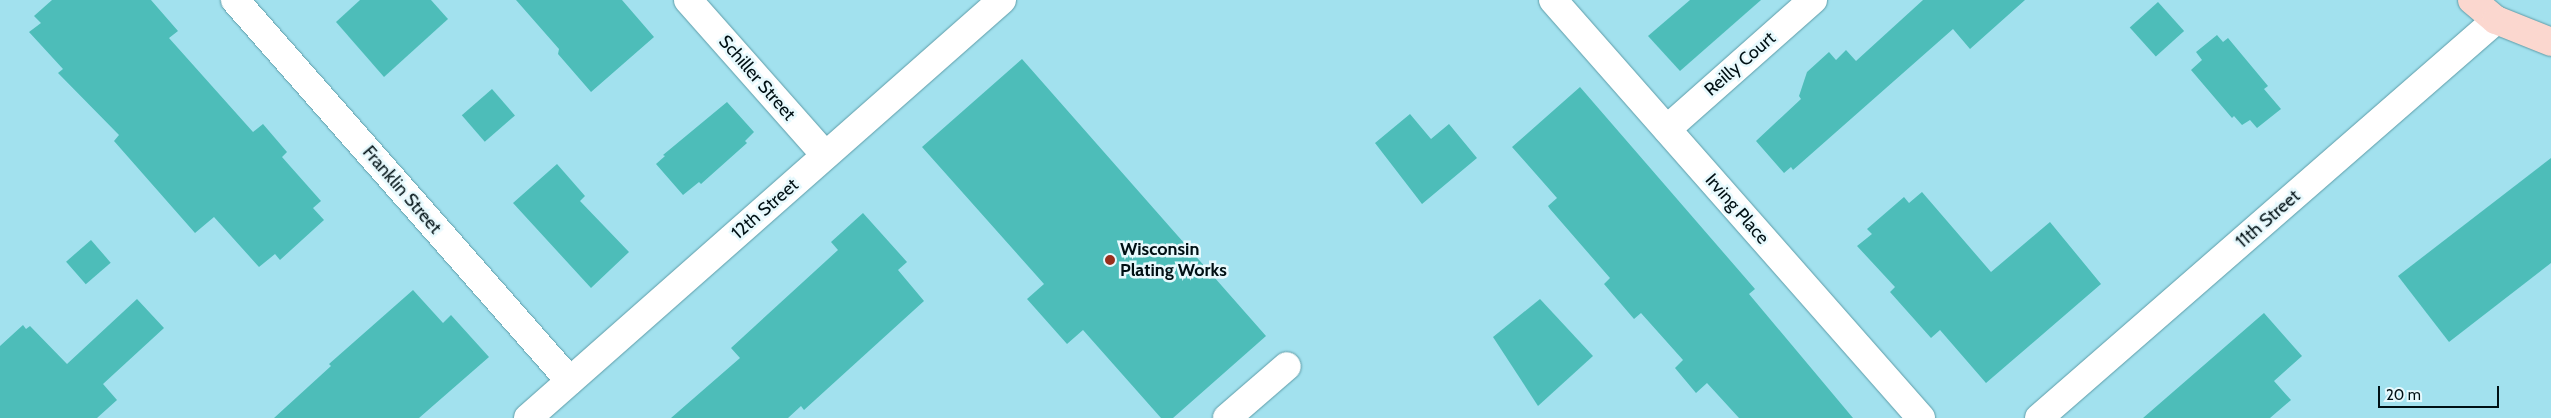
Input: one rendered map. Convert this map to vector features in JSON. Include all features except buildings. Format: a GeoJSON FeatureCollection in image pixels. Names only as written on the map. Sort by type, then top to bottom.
{"type":"FeatureCollection","features":[{"type":"Feature","properties":{"kind":"main road"},"geometry":{"type":"LineString","coordinates":[[2472,0],[2496,20],[2551,42]]}},
{"type":"Feature","properties":{"kind":"street","name":"Franklin Street"},"geometry":{"type":"LineString","coordinates":[[235,0],[570,380]]}},
{"type":"Feature","properties":{"kind":"street","name":"Schiller Street"},"geometry":{"type":"LineString","coordinates":[[688,0],[826,155]]}},
{"type":"Feature","properties":{"kind":"street","name":"12th Street"},"geometry":{"type":"LineString","coordinates":[[528,418],[1002,0]]}},
{"type":"Feature","properties":{"kind":"street","name":"Irving Place"},"geometry":{"type":"LineString","coordinates":[[1553,0],[1921,418]]}},
{"type":"Feature","properties":{"kind":"street","name":"Reilly Court"},"geometry":{"type":"LineString","coordinates":[[1667,129],[1813,0]]}},
{"type":"Feature","properties":{"kind":"street","name":"11th Street"},"geometry":{"type":"LineString","coordinates":[[2039,418],[2496,20]]}},
{"type":"Feature","properties":{"kind":"street"},"geometry":{"type":"LineString","coordinates":[[1227,418],[1287,366]]}},
{"type":"Feature","properties":{"kind":"place","name":"Wisconsin Plating Works"},"geometry":{"type":"Point","coordinates":[1110,260]}}]}
